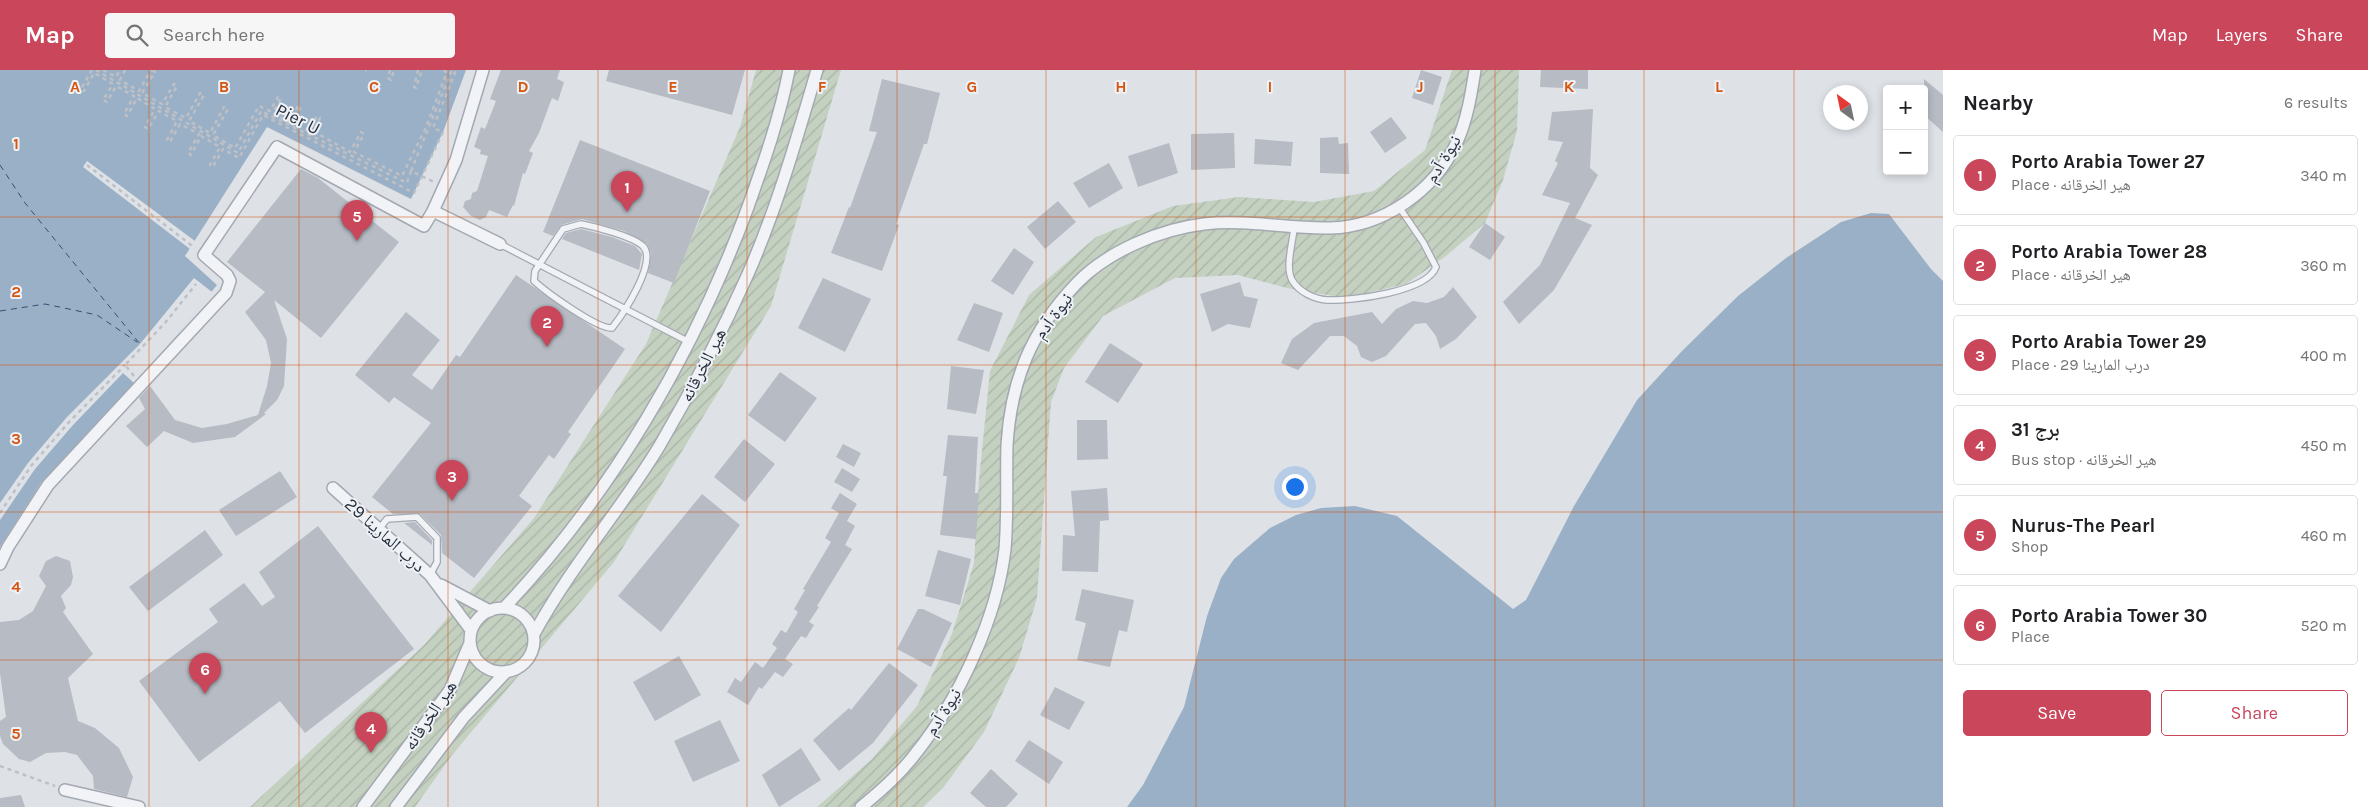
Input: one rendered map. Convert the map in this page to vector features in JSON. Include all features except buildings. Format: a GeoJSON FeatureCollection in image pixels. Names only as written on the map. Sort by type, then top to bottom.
{"type":"FeatureCollection","features":[{"type":"Feature","properties":{"kind":"street"},"geometry":{"type":"LineString","coordinates":[[0,564],[8,547],[48,485],[226,293],[230,286],[227,274],[204,255],[278,147],[424,226],[433,211],[456,160],[484,70]]}},
{"type":"Feature","properties":{"kind":"street","name":"هير الخرقانه"},"geometry":{"type":"LineString","coordinates":[[504,608],[539,572],[594,497],[643,424],[690,342],[728,261],[764,164],[784,100],[789,70]]}},
{"type":"Feature","properties":{"kind":"street","name":"هير الخرقانه"},"geometry":{"type":"LineString","coordinates":[[534,634],[552,599],[659,447],[712,350],[752,264],[791,158],[817,70]]}},
{"type":"Feature","properties":{"kind":"street","name":"نيوة آدم"},"geometry":{"type":"LineString","coordinates":[[861,807],[915,755],[941,719],[961,682],[984,630],[1005,551],[1007,445],[1011,403],[1023,362],[1044,320],[1079,281],[1106,261],[1140,241],[1174,229],[1206,223],[1342,227],[1367,222],[1399,207],[1424,190],[1441,170],[1457,143],[1468,110],[1475,70]]}},
{"type":"Feature","properties":{"kind":"street"},"geometry":{"type":"LineString","coordinates":[[433,211],[500,244]]}},
{"type":"Feature","properties":{"kind":"street","name":"درب المارينا 29"},"geometry":{"type":"LineString","coordinates":[[333,488],[434,579],[490,611]]}},
{"type":"Feature","properties":{"kind":"street","name":"درب المارينا 29"},"geometry":{"type":"LineString","coordinates":[[434,579],[471,630]]}},
{"type":"Feature","properties":{"kind":"street"},"geometry":{"type":"LineString","coordinates":[[504,608],[523,616],[534,634],[534,644],[525,663],[516,670],[506,672],[493,671],[481,666],[473,655],[470,643],[471,630],[476,622],[490,611],[504,608]]}},
{"type":"Feature","properties":{"kind":"street","name":"هير الخرقانه"},"geometry":{"type":"LineString","coordinates":[[363,807],[450,690],[470,643]]}},
{"type":"Feature","properties":{"kind":"street","name":"هير الخرقانه"},"geometry":{"type":"LineString","coordinates":[[396,807],[464,717],[506,672]]}},
{"type":"Feature","properties":{"kind":"street"},"geometry":{"type":"LineString","coordinates":[[65,790],[139,807]]}},
{"type":"Feature","properties":{"kind":"lane"},"geometry":{"type":"LineString","coordinates":[[1294,227],[1290,268],[1292,279],[1302,292],[1326,300],[1371,296],[1409,288],[1424,282],[1434,275],[1436,268],[1423,242],[1399,207]]}},
{"type":"Feature","properties":{"kind":"lane"},"geometry":{"type":"LineString","coordinates":[[574,225],[590,226],[633,240],[642,246],[646,252],[647,263],[627,309],[612,328],[606,328],[542,289],[534,281],[535,271],[539,264],[563,229],[574,225]]}},
{"type":"Feature","properties":{"kind":"lane"},"geometry":{"type":"LineString","coordinates":[[500,244],[690,342]]}},
{"type":"Feature","properties":{"kind":"lane"},"geometry":{"type":"LineString","coordinates":[[378,530],[387,520],[417,517],[437,538],[437,562],[434,579]]}},
{"type":"Feature","properties":{"kind":"path","name":"Pier U"},"geometry":{"type":"LineString","coordinates":[[92,70],[81,89],[84,91],[94,73],[113,84],[104,100],[107,102],[116,86],[134,96],[124,114],[127,116],[137,98],[155,109],[145,127],[148,129],[158,111],[177,121],[167,140],[170,142],[180,124],[198,134],[188,153],[191,155],[201,136],[220,147],[210,165],[213,167],[223,149],[239,158],[263,115],[414,193],[443,132],[433,128],[456,70]]}},
{"type":"Feature","properties":{"kind":"path"},"geometry":{"type":"LineString","coordinates":[[96,70],[238,153],[261,111],[407,183],[452,70]]}},
{"type":"Feature","properties":{"kind":"path"},"geometry":{"type":"LineString","coordinates":[[103,70],[116,77],[120,70]]}},
{"type":"Feature","properties":{"kind":"path","name":"Pier U"},"geometry":{"type":"LineString","coordinates":[[126,70],[120,80],[139,91],[151,70]]}},
{"type":"Feature","properties":{"kind":"path","name":"Pier U"},"geometry":{"type":"LineString","coordinates":[[151,70],[154,72],[142,93],[162,104],[174,84],[177,86],[166,107],[186,118],[200,93],[204,96],[189,121],[210,133],[224,107],[228,109],[214,135],[236,148],[259,106],[270,111],[278,97],[281,98],[273,113],[289,122],[298,106],[301,107],[292,122],[309,131],[317,116],[320,118],[313,131],[350,152],[361,132],[364,134],[354,152],[402,176],[426,126],[447,72],[441,70]]}},
{"type":"Feature","properties":{"kind":"path"},"geometry":{"type":"LineString","coordinates":[[420,70],[416,88],[414,87],[420,70]]}},
{"type":"Feature","properties":{"kind":"path"},"geometry":{"type":"LineString","coordinates":[[86,165],[204,255]]}},
{"type":"Feature","properties":{"kind":"path"},"geometry":{"type":"LineString","coordinates":[[411,171],[422,176]]}},
{"type":"Feature","properties":{"kind":"path"},"geometry":{"type":"LineString","coordinates":[[0,513],[30,466],[125,365],[141,345],[166,323],[196,284]]}},
{"type":"Feature","properties":{"kind":"path"},"geometry":{"type":"LineString","coordinates":[[125,365],[141,385]]}},
{"type":"Feature","properties":{"kind":"path"},"geometry":{"type":"LineString","coordinates":[[0,766],[65,790]]}},
{"type":"Feature","properties":{"kind":"green space"},"geometry":{"type":"Polygon","coordinates":[[[756,70],[841,70],[771,306],[614,562],[452,755],[415,807],[250,807],[424,645],[534,518],[646,344],[740,127],[756,70]]]}},
{"type":"Feature","properties":{"kind":"green space"},"geometry":{"type":"Polygon","coordinates":[[[1452,70],[1519,70],[1517,131],[1503,180],[1485,223],[1446,256],[1406,284],[1345,298],[1287,288],[1238,275],[1175,278],[1103,316],[1064,368],[1051,402],[1037,598],[1019,658],[984,732],[943,788],[923,807],[817,807],[872,759],[917,706],[952,634],[974,563],[979,480],[990,371],[1029,295],[1096,237],[1173,206],[1239,197],[1314,202],[1374,191],[1425,150],[1452,70]]]}},
{"type":"Feature","properties":{"kind":"water"},"geometry":{"type":"Polygon","coordinates":[[[0,70],[466,70],[443,132],[411,199],[267,127],[185,256],[217,285],[160,355],[41,483],[0,547],[0,70]]]}},
{"type":"Feature","properties":{"kind":"water"},"geometry":{"type":"Polygon","coordinates":[[[1871,213],[1889,214],[1931,269],[1943,281],[1943,807],[1127,807],[1143,785],[1184,707],[1207,616],[1221,578],[1234,559],[1270,528],[1296,515],[1321,508],[1355,506],[1397,516],[1513,609],[1526,600],[1574,506],[1637,400],[1682,351],[1738,296],[1786,258],[1841,222],[1871,213]]]}},
{"type":"Feature","properties":{"kind":"pier"},"geometry":{"type":"Polygon","coordinates":[[[87,161],[195,241],[190,249],[83,167],[87,161]]]}},
{"type":"Feature","properties":{"kind":"pier"},"geometry":{"type":"Polygon","coordinates":[[[194,278],[212,292],[160,355],[134,383],[123,373],[73,425],[35,469],[0,520],[0,503],[28,463],[67,417],[140,344],[194,278]]]}},
{"type":"Feature","properties":{"kind":"ferry route"},"geometry":{"type":"LineString","coordinates":[[0,165],[25,203],[140,344]]}},
{"type":"Feature","properties":{"kind":"ferry route"},"geometry":{"type":"LineString","coordinates":[[0,311],[45,304],[97,315],[137,342]]}},
{"type":"Feature","properties":{"kind":"place","name":"Porto Arabia Tower 27"},"geometry":{"type":"Point","coordinates":[627,212]}},
{"type":"Feature","properties":{"kind":"place","name":"Nurus-The Pearl"},"geometry":{"type":"Point","coordinates":[357,241]}},
{"type":"Feature","properties":{"kind":"place","name":"Porto Arabia Tower 28"},"geometry":{"type":"Point","coordinates":[547,347]}},
{"type":"Feature","properties":{"kind":"place","name":"Porto Arabia Tower 29"},"geometry":{"type":"Point","coordinates":[452,501]}},
{"type":"Feature","properties":{"kind":"place","name":"Porto Arabia Tower 30"},"geometry":{"type":"Point","coordinates":[205,694]}},
{"type":"Feature","properties":{"kind":"place","name":"برج 31"},"geometry":{"type":"Point","coordinates":[371,753]}}]}
